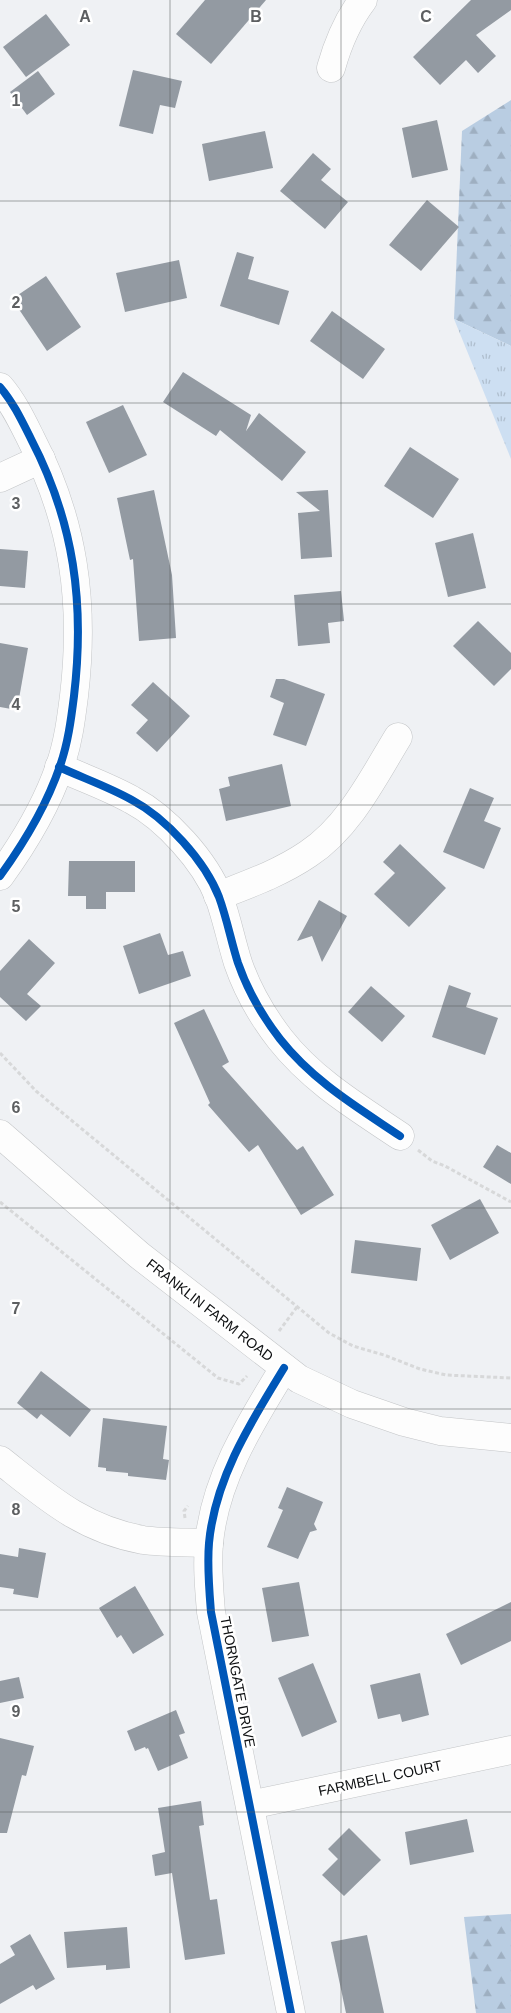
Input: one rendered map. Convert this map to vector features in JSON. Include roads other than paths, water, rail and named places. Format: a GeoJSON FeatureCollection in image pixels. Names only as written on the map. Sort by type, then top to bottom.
{"type":"FeatureCollection","features":[{"type":"Feature","properties":{"kind":"street"},"geometry":{"type":"LineString","coordinates":[[331,68],[338,43],[352,14],[363,0]]}},
{"type":"Feature","properties":{"kind":"street"},"geometry":{"type":"LineString","coordinates":[[0,386],[19,416],[41,459],[58,499],[69,541],[75,576],[78,613],[76,677],[69,734],[60,767],[31,826],[0,876]]}},
{"type":"Feature","properties":{"kind":"street"},"geometry":{"type":"LineString","coordinates":[[0,478],[41,459]]}},
{"type":"Feature","properties":{"kind":"street"},"geometry":{"type":"LineString","coordinates":[[218,896],[274,874],[309,854],[330,836],[356,805],[398,737]]}},
{"type":"Feature","properties":{"kind":"street"},"geometry":{"type":"LineString","coordinates":[[60,767],[133,800],[156,816],[178,836],[204,870],[218,896],[239,964],[257,1003],[279,1038],[308,1070],[330,1088],[400,1136]]}},
{"type":"Feature","properties":{"kind":"street","name":"FRANKLIN FARM ROAD"},"geometry":{"type":"LineString","coordinates":[[0,1134],[139,1255],[299,1379],[352,1404],[404,1422],[440,1431],[511,1438]]}},
{"type":"Feature","properties":{"kind":"street","name":"THORNGATE DRIVE"},"geometry":{"type":"LineString","coordinates":[[284,1368],[240,1442],[226,1474],[212,1523],[209,1543],[208,1577],[211,1612],[291,2013]]}},
{"type":"Feature","properties":{"kind":"street"},"geometry":{"type":"LineString","coordinates":[[0,1460],[56,1505],[83,1521],[113,1533],[145,1540],[209,1543]]}},
{"type":"Feature","properties":{"kind":"street","name":"FARMBELL COURT"},"geometry":{"type":"LineString","coordinates":[[250,1805],[511,1750]]}}]}
